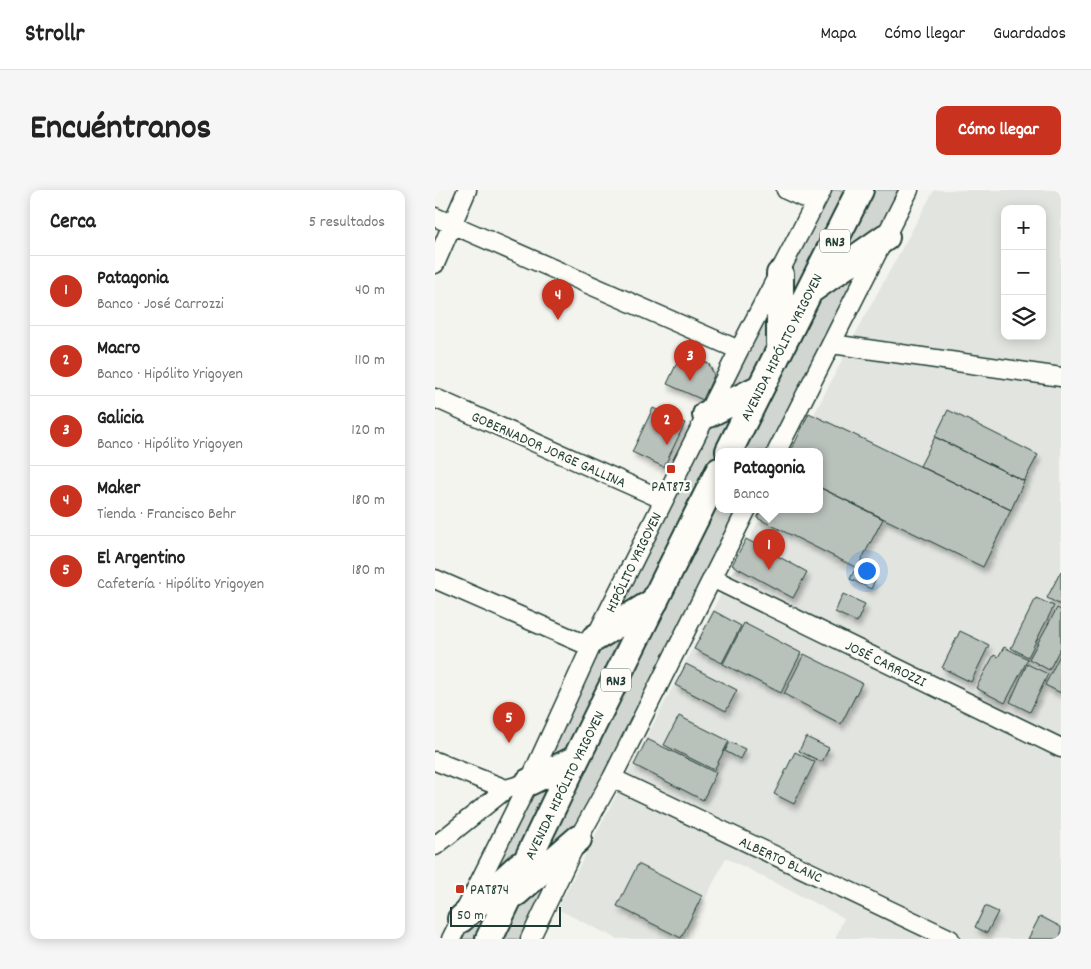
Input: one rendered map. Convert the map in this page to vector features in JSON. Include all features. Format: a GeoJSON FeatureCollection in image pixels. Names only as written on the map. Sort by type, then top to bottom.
{"type":"FeatureCollection","features":[{"type":"Feature","properties":{"kind":"highway","name":"AVENIDA HIPÓLITO YRIGOYEN"},"geometry":{"type":"LineString","coordinates":[[730,448],[860,190]]}},
{"type":"Feature","properties":{"kind":"highway"},"geometry":{"type":"LineString","coordinates":[[810,291],[885,237]]}},
{"type":"Feature","properties":{"kind":"highway"},"geometry":{"type":"LineString","coordinates":[[780,274],[780,349]]}},
{"type":"Feature","properties":{"kind":"highway"},"geometry":{"type":"LineString","coordinates":[[706,415],[760,388]]}},
{"type":"Feature","properties":{"kind":"highway","name":"AVENIDA HIPÓLITO YRIGOYEN"},"geometry":{"type":"LineString","coordinates":[[489,939],[715,479]]}},
{"type":"Feature","properties":{"kind":"highway"},"geometry":{"type":"LineString","coordinates":[[593,643],[655,601]]}},
{"type":"Feature","properties":{"kind":"highway"},"geometry":{"type":"LineString","coordinates":[[517,786],[576,759]]}},
{"type":"Feature","properties":{"kind":"highway"},"geometry":{"type":"LineString","coordinates":[[510,898],[578,839]]}},
{"type":"Feature","properties":{"kind":"highway"},"geometry":{"type":"LineString","coordinates":[[456,929],[529,857]]}},
{"type":"Feature","properties":{"kind":"street"},"geometry":{"type":"LineString","coordinates":[[435,264],[467,190]]}},
{"type":"Feature","properties":{"kind":"street"},"geometry":{"type":"LineString","coordinates":[[786,190],[819,196]]}},
{"type":"Feature","properties":{"kind":"street"},"geometry":{"type":"LineString","coordinates":[[779,448],[909,190]]}},
{"type":"Feature","properties":{"kind":"street","name":"HIPÓLITO YRIGOYEN"},"geometry":{"type":"LineString","coordinates":[[456,929],[517,786],[593,643],[706,415],[819,196]]}},
{"type":"Feature","properties":{"kind":"street"},"geometry":{"type":"LineString","coordinates":[[435,218],[739,350]]}},
{"type":"Feature","properties":{"kind":"street"},"geometry":{"type":"LineString","coordinates":[[832,344],[1061,377]]}},
{"type":"Feature","properties":{"kind":"street","name":"GOBERNADOR JORGE GALLINA"},"geometry":{"type":"LineString","coordinates":[[435,398],[664,500]]}},
{"type":"Feature","properties":{"kind":"street"},"geometry":{"type":"LineString","coordinates":[[530,939],[578,839],[612,778],[745,513]]}},
{"type":"Feature","properties":{"kind":"street","name":"JOSÉ CARROZZI"},"geometry":{"type":"LineString","coordinates":[[712,578],[1061,748]]}},
{"type":"Feature","properties":{"kind":"street"},"geometry":{"type":"LineString","coordinates":[[435,579],[593,643]]}},
{"type":"Feature","properties":{"kind":"street"},"geometry":{"type":"LineString","coordinates":[[435,761],[517,786]]}},
{"type":"Feature","properties":{"kind":"street","name":"ALBERTO BLANC"},"geometry":{"type":"LineString","coordinates":[[612,778],[950,939]]}},
{"type":"Feature","properties":{"kind":"street"},"geometry":{"type":"LineString","coordinates":[[435,846],[517,786]]}},
{"type":"Feature","properties":{"kind":"shaded area"},"geometry":{"type":"Polygon","coordinates":[[[822,190],[909,190],[779,448],[715,448],[715,513],[745,513],[530,939],[451,939],[822,190]]]}},
{"type":"Feature","properties":{"kind":"shaded area"},"geometry":{"type":"Polygon","coordinates":[[[934,190],[1061,190],[1061,939],[835,939],[844,918],[726,858],[685,939],[617,939],[557,909],[763,513],[823,513],[823,448],[797,448],[868,310],[934,190]]]}},
{"type":"Feature","properties":{"kind":"building"},"geometry":{"type":"Polygon","coordinates":[[[682,352],[709,364],[714,375],[703,400],[667,384],[682,352]]]}},
{"type":"Feature","properties":{"kind":"building"},"geometry":{"type":"Polygon","coordinates":[[[653,408],[685,423],[664,467],[632,452],[653,408]]]}},
{"type":"Feature","properties":{"kind":"building"},"geometry":{"type":"Polygon","coordinates":[[[948,410],[1038,455],[1024,481],[935,437],[948,410]]]}},
{"type":"Feature","properties":{"kind":"building"},"geometry":{"type":"Polygon","coordinates":[[[809,413],[1011,510],[983,567],[823,489],[823,448],[792,448],[809,413]]]}},
{"type":"Feature","properties":{"kind":"building"},"geometry":{"type":"Polygon","coordinates":[[[935,437],[1024,481],[1011,510],[920,466],[935,437]]]}},
{"type":"Feature","properties":{"kind":"building"},"geometry":{"type":"Polygon","coordinates":[[[823,489],[883,519],[857,568],[757,518],[760,513],[823,513],[823,489]]]}},
{"type":"Feature","properties":{"kind":"building"},"geometry":{"type":"Polygon","coordinates":[[[746,539],[807,572],[793,598],[732,565],[746,539]]]}},
{"type":"Feature","properties":{"kind":"building"},"geometry":{"type":"Polygon","coordinates":[[[854,571],[875,580],[871,589],[850,579],[854,571]]]}},
{"type":"Feature","properties":{"kind":"building"},"geometry":{"type":"Polygon","coordinates":[[[1061,571],[1061,605],[1047,598],[1061,571]]]}},
{"type":"Feature","properties":{"kind":"building"},"geometry":{"type":"Polygon","coordinates":[[[843,594],[865,604],[857,622],[835,612],[843,594]]]}},
{"type":"Feature","properties":{"kind":"building"},"geometry":{"type":"Polygon","coordinates":[[[1036,598],[1054,606],[1028,657],[1011,648],[1036,598]]]}},
{"type":"Feature","properties":{"kind":"building"},"geometry":{"type":"Polygon","coordinates":[[[1057,608],[1061,610],[1061,647],[1049,670],[1029,659],[1057,608]]]}},
{"type":"Feature","properties":{"kind":"building"},"geometry":{"type":"Polygon","coordinates":[[[714,611],[741,626],[722,663],[694,649],[714,611]]]}},
{"type":"Feature","properties":{"kind":"building"},"geometry":{"type":"Polygon","coordinates":[[[744,623],[801,653],[781,693],[723,664],[744,623]]]}},
{"type":"Feature","properties":{"kind":"building"},"geometry":{"type":"Polygon","coordinates":[[[960,631],[989,645],[971,682],[942,668],[960,631]]]}},
{"type":"Feature","properties":{"kind":"building"},"geometry":{"type":"Polygon","coordinates":[[[1004,647],[1028,659],[1005,703],[976,688],[994,655],[998,657],[1004,647]]]}},
{"type":"Feature","properties":{"kind":"building"},"geometry":{"type":"Polygon","coordinates":[[[1061,653],[1061,693],[1045,685],[1061,653]]]}},
{"type":"Feature","properties":{"kind":"building"},"geometry":{"type":"Polygon","coordinates":[[[804,654],[862,683],[841,724],[784,694],[804,654]]]}},
{"type":"Feature","properties":{"kind":"building"},"geometry":{"type":"Polygon","coordinates":[[[686,664],[737,690],[726,711],[675,685],[686,664]]]}},
{"type":"Feature","properties":{"kind":"building"},"geometry":{"type":"Polygon","coordinates":[[[1027,664],[1048,674],[1030,712],[1010,702],[1027,664]]]}},
{"type":"Feature","properties":{"kind":"building"},"geometry":{"type":"Polygon","coordinates":[[[679,716],[729,741],[714,770],[664,745],[679,716]]]}},
{"type":"Feature","properties":{"kind":"building"},"geometry":{"type":"Polygon","coordinates":[[[806,737],[829,748],[822,762],[799,751],[806,737]]]}},
{"type":"Feature","properties":{"kind":"building"},"geometry":{"type":"Polygon","coordinates":[[[647,739],[716,773],[703,800],[634,765],[647,739]]]}},
{"type":"Feature","properties":{"kind":"building"},"geometry":{"type":"Polygon","coordinates":[[[730,742],[745,749],[740,759],[725,751],[730,742]]]}},
{"type":"Feature","properties":{"kind":"building"},"geometry":{"type":"Polygon","coordinates":[[[795,752],[815,762],[794,804],[774,794],[795,752]]]}},
{"type":"Feature","properties":{"kind":"building"},"geometry":{"type":"Polygon","coordinates":[[[638,864],[702,896],[681,938],[617,906],[638,864]]]}},
{"type":"Feature","properties":{"kind":"building"},"geometry":{"type":"Polygon","coordinates":[[[985,906],[998,912],[987,933],[975,927],[985,906]]]}},
{"type":"Feature","properties":{"kind":"building"},"geometry":{"type":"Polygon","coordinates":[[[1040,916],[1061,927],[1061,939],[1028,939],[1040,916]]]}},
{"type":"Feature","properties":{"kind":"place","name":"Maker"},"geometry":{"type":"Point","coordinates":[558,320]}},
{"type":"Feature","properties":{"kind":"place","name":"Galicia"},"geometry":{"type":"Point","coordinates":[690,381]}},
{"type":"Feature","properties":{"kind":"place","name":"Macro"},"geometry":{"type":"Point","coordinates":[667,445]}},
{"type":"Feature","properties":{"kind":"place","name":"PAT873"},"geometry":{"type":"Point","coordinates":[671,469]}},
{"type":"Feature","properties":{"kind":"place","name":"Patagonia"},"geometry":{"type":"Point","coordinates":[769,570]}},
{"type":"Feature","properties":{"kind":"place","name":"El Argentino"},"geometry":{"type":"Point","coordinates":[509,743]}},
{"type":"Feature","properties":{"kind":"place","name":"PAT874"},"geometry":{"type":"Point","coordinates":[460,889]}}]}
